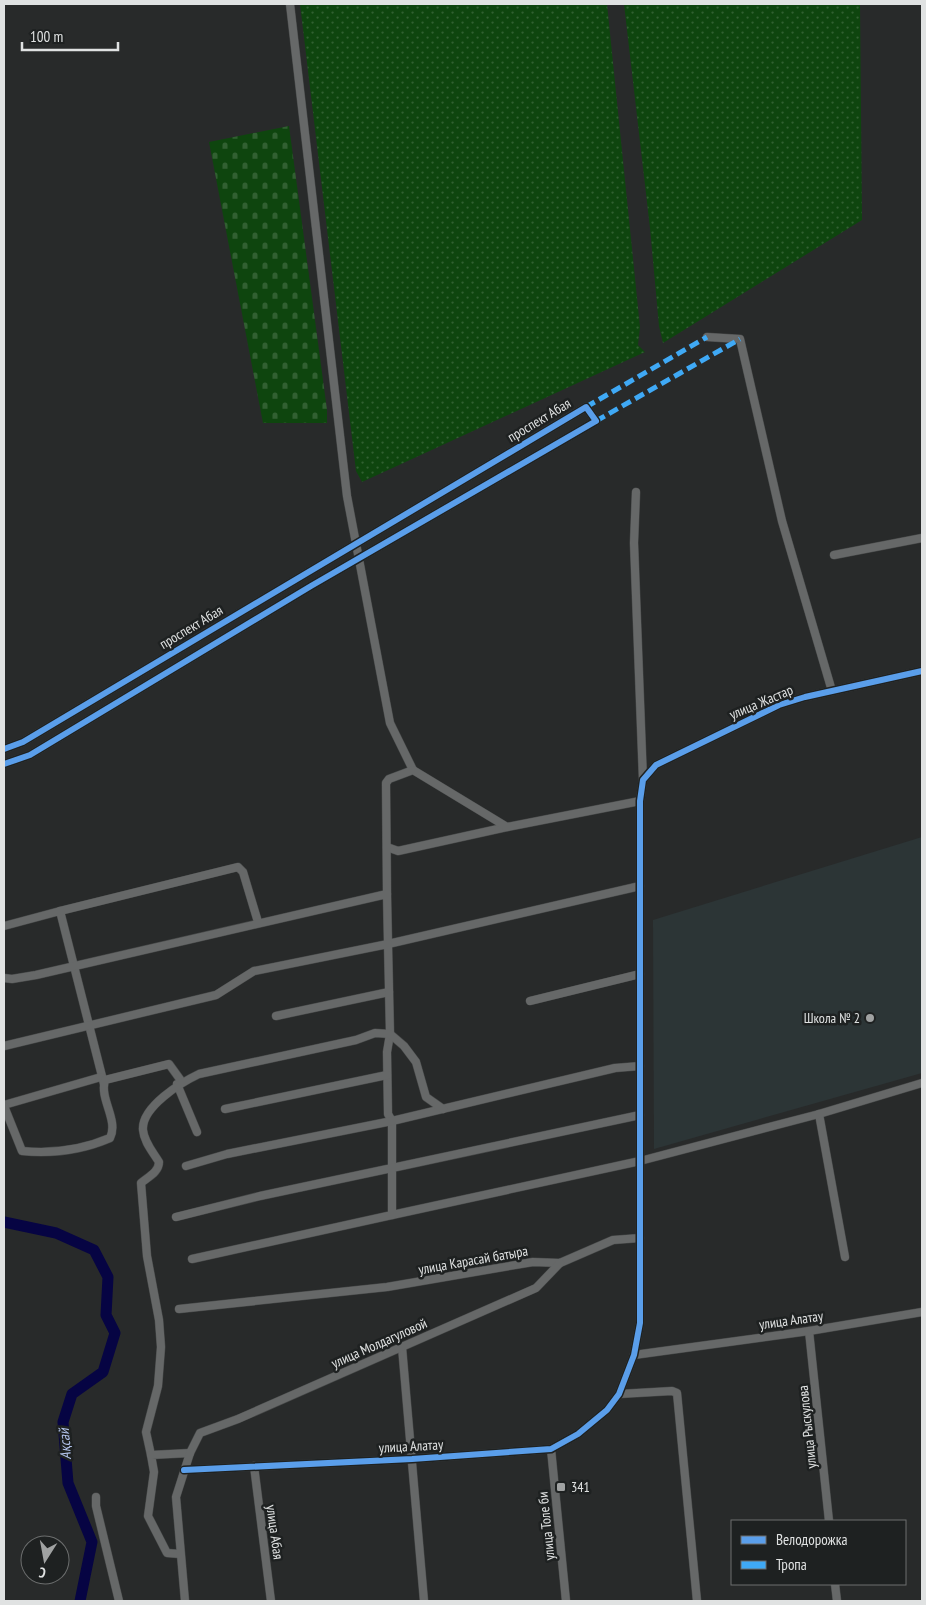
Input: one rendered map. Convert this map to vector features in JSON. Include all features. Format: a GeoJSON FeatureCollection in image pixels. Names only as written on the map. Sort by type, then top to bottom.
{"type":"FeatureCollection","features":[{"type":"Feature","properties":{"kind":"street"},"geometry":{"type":"LineString","coordinates":[[290,4],[339,432],[358,559],[382,669],[390,723],[413,770],[507,827]]}},
{"type":"Feature","properties":{"kind":"street"},"geometry":{"type":"LineString","coordinates":[[707,337],[740,339],[782,521],[832,691]]}},
{"type":"Feature","properties":{"kind":"street","name":"проспект Абая"},"geometry":{"type":"LineString","coordinates":[[4,749],[23,742],[586,407],[596,420],[358,559],[30,755],[4,764]]}},
{"type":"Feature","properties":{"kind":"street"},"geometry":{"type":"LineString","coordinates":[[636,492],[634,543],[643,780],[640,801],[640,1323],[634,1355],[619,1394],[672,1391],[677,1393],[697,1601]]}},
{"type":"Feature","properties":{"kind":"street"},"geometry":{"type":"LineString","coordinates":[[834,555],[922,538]]}},
{"type":"Feature","properties":{"kind":"street","name":"улица Жастар"},"geometry":{"type":"LineString","coordinates":[[643,780],[656,765],[779,705],[922,671]]}},
{"type":"Feature","properties":{"kind":"street"},"geometry":{"type":"LineString","coordinates":[[392,1215],[392,1121],[388,1114],[387,1075],[390,1034],[386,783],[389,779],[413,770]]}},
{"type":"Feature","properties":{"kind":"street"},"geometry":{"type":"LineString","coordinates":[[387,847],[398,851],[640,801]]}},
{"type":"Feature","properties":{"kind":"street"},"geometry":{"type":"LineString","coordinates":[[4,926],[238,867],[243,872],[258,922]]}},
{"type":"Feature","properties":{"kind":"street"},"geometry":{"type":"LineString","coordinates":[[4,1046],[89,1024],[216,995],[254,971],[388,944],[640,886]]}},
{"type":"Feature","properties":{"kind":"street"},"geometry":{"type":"LineString","coordinates":[[4,978],[12,979],[74,966],[258,922],[387,894]]}},
{"type":"Feature","properties":{"kind":"street"},"geometry":{"type":"LineString","coordinates":[[60,911],[89,1024],[102,1080],[103,1088],[114,1130],[110,1138],[87,1146],[46,1154],[22,1151],[4,1105],[102,1080],[169,1064],[180,1083],[198,1132]]}},
{"type":"Feature","properties":{"kind":"street"},"geometry":{"type":"LineString","coordinates":[[530,1001],[640,974]]}},
{"type":"Feature","properties":{"kind":"street"},"geometry":{"type":"LineString","coordinates":[[276,1016],[389,992]]}},
{"type":"Feature","properties":{"kind":"street"},"geometry":{"type":"LineString","coordinates":[[180,1554],[166,1553],[150,1521],[148,1512],[154,1472],[146,1425],[158,1386],[161,1347],[159,1320],[147,1256],[141,1183],[158,1169],[159,1162],[145,1138],[142,1128],[151,1110],[180,1083],[206,1072],[346,1042],[374,1033],[390,1034],[404,1046],[416,1062],[426,1097],[443,1109]]}},
{"type":"Feature","properties":{"kind":"street"},"geometry":{"type":"LineString","coordinates":[[186,1166],[227,1154],[392,1121],[615,1068],[640,1066]]}},
{"type":"Feature","properties":{"kind":"street"},"geometry":{"type":"LineString","coordinates":[[225,1110],[387,1075]]}},
{"type":"Feature","properties":{"kind":"street"},"geometry":{"type":"LineString","coordinates":[[192,1259],[640,1161],[819,1114],[922,1083]]}},
{"type":"Feature","properties":{"kind":"street"},"geometry":{"type":"LineString","coordinates":[[819,1114],[845,1257]]}},
{"type":"Feature","properties":{"kind":"street"},"geometry":{"type":"LineString","coordinates":[[176,1217],[260,1196],[300,1189],[313,1184],[640,1115]]}},
{"type":"Feature","properties":{"kind":"street","name":"улица Карасай батыра"},"geometry":{"type":"LineString","coordinates":[[179,1309],[387,1288],[533,1262],[560,1263],[614,1240],[640,1238]]}},
{"type":"Feature","properties":{"kind":"street","name":"улица Молдагуловой"},"geometry":{"type":"LineString","coordinates":[[190,1453],[200,1433],[238,1419],[536,1288],[560,1263]]}},
{"type":"Feature","properties":{"kind":"street","name":"улица Алатау"},"geometry":{"type":"LineString","coordinates":[[634,1355],[810,1331],[922,1312]]}},
{"type":"Feature","properties":{"kind":"street","name":"улица Рыскулова"},"geometry":{"type":"LineString","coordinates":[[810,1331],[829,1520]]}},
{"type":"Feature","properties":{"kind":"street"},"geometry":{"type":"LineString","coordinates":[[402,1347],[424,1601]]}},
{"type":"Feature","properties":{"kind":"street","name":"улица Алатау"},"geometry":{"type":"LineString","coordinates":[[184,1470],[412,1459],[551,1449],[578,1434],[607,1410],[619,1394]]}},
{"type":"Feature","properties":{"kind":"street","name":"улица Толе би"},"geometry":{"type":"LineString","coordinates":[[551,1449],[566,1601]]}},
{"type":"Feature","properties":{"kind":"street"},"geometry":{"type":"LineString","coordinates":[[151,1455],[190,1453],[176,1497],[185,1601]]}},
{"type":"Feature","properties":{"kind":"street","name":"улица Абая"},"geometry":{"type":"LineString","coordinates":[[254,1466],[272,1601]]}},
{"type":"Feature","properties":{"kind":"street"},"geometry":{"type":"LineString","coordinates":[[96,1496],[96,1506],[119,1601]]}},
{"type":"Feature","properties":{"kind":"street"},"geometry":{"type":"LineString","coordinates":[[835,1585],[837,1601]]}},
{"type":"Feature","properties":{"kind":"shaded area"},"geometry":{"type":"Polygon","coordinates":[[[922,837],[922,1073],[654,1149],[653,920],[922,837]]]}},
{"type":"Feature","properties":{"kind":"green space"},"geometry":{"type":"Polygon","coordinates":[[[300,4],[607,4],[640,327],[638,345],[645,352],[362,482],[356,471],[300,4]]]}},
{"type":"Feature","properties":{"kind":"green space"},"geometry":{"type":"Polygon","coordinates":[[[624,4],[860,4],[862,220],[663,343],[659,326],[650,228],[624,4]]]}},
{"type":"Feature","properties":{"kind":"green space"},"geometry":{"type":"Polygon","coordinates":[[[289,126],[327,410],[327,423],[263,423],[209,142],[289,126]]]}},
{"type":"Feature","properties":{"kind":"waterway","name":"Ақсай"},"geometry":{"type":"LineString","coordinates":[[4,1222],[56,1233],[94,1250],[108,1277],[106,1315],[115,1333],[103,1372],[72,1394],[63,1422],[68,1483],[92,1542],[80,1601]]}},
{"type":"Feature","properties":{"kind":"marked path"},"geometry":{"type":"LineString","coordinates":[[586,407],[707,337]]}},
{"type":"Feature","properties":{"kind":"marked path"},"geometry":{"type":"LineString","coordinates":[[596,421],[740,339]]}},
{"type":"Feature","properties":{"kind":"cycle path"},"geometry":{"type":"LineString","coordinates":[[4,749],[23,742],[586,407],[596,421],[311,586],[30,755],[4,764]]}},
{"type":"Feature","properties":{"kind":"cycle path"},"geometry":{"type":"LineString","coordinates":[[184,1470],[412,1459],[551,1449],[578,1434],[607,1410],[619,1394],[634,1355],[640,1323],[640,801],[643,780],[656,765],[779,705],[805,697],[922,671]]}},
{"type":"Feature","properties":{"kind":"place","name":"Школа № 2"},"geometry":{"type":"Point","coordinates":[870,1018]}},
{"type":"Feature","properties":{"kind":"place","name":"341"},"geometry":{"type":"Point","coordinates":[561,1487]}}]}
